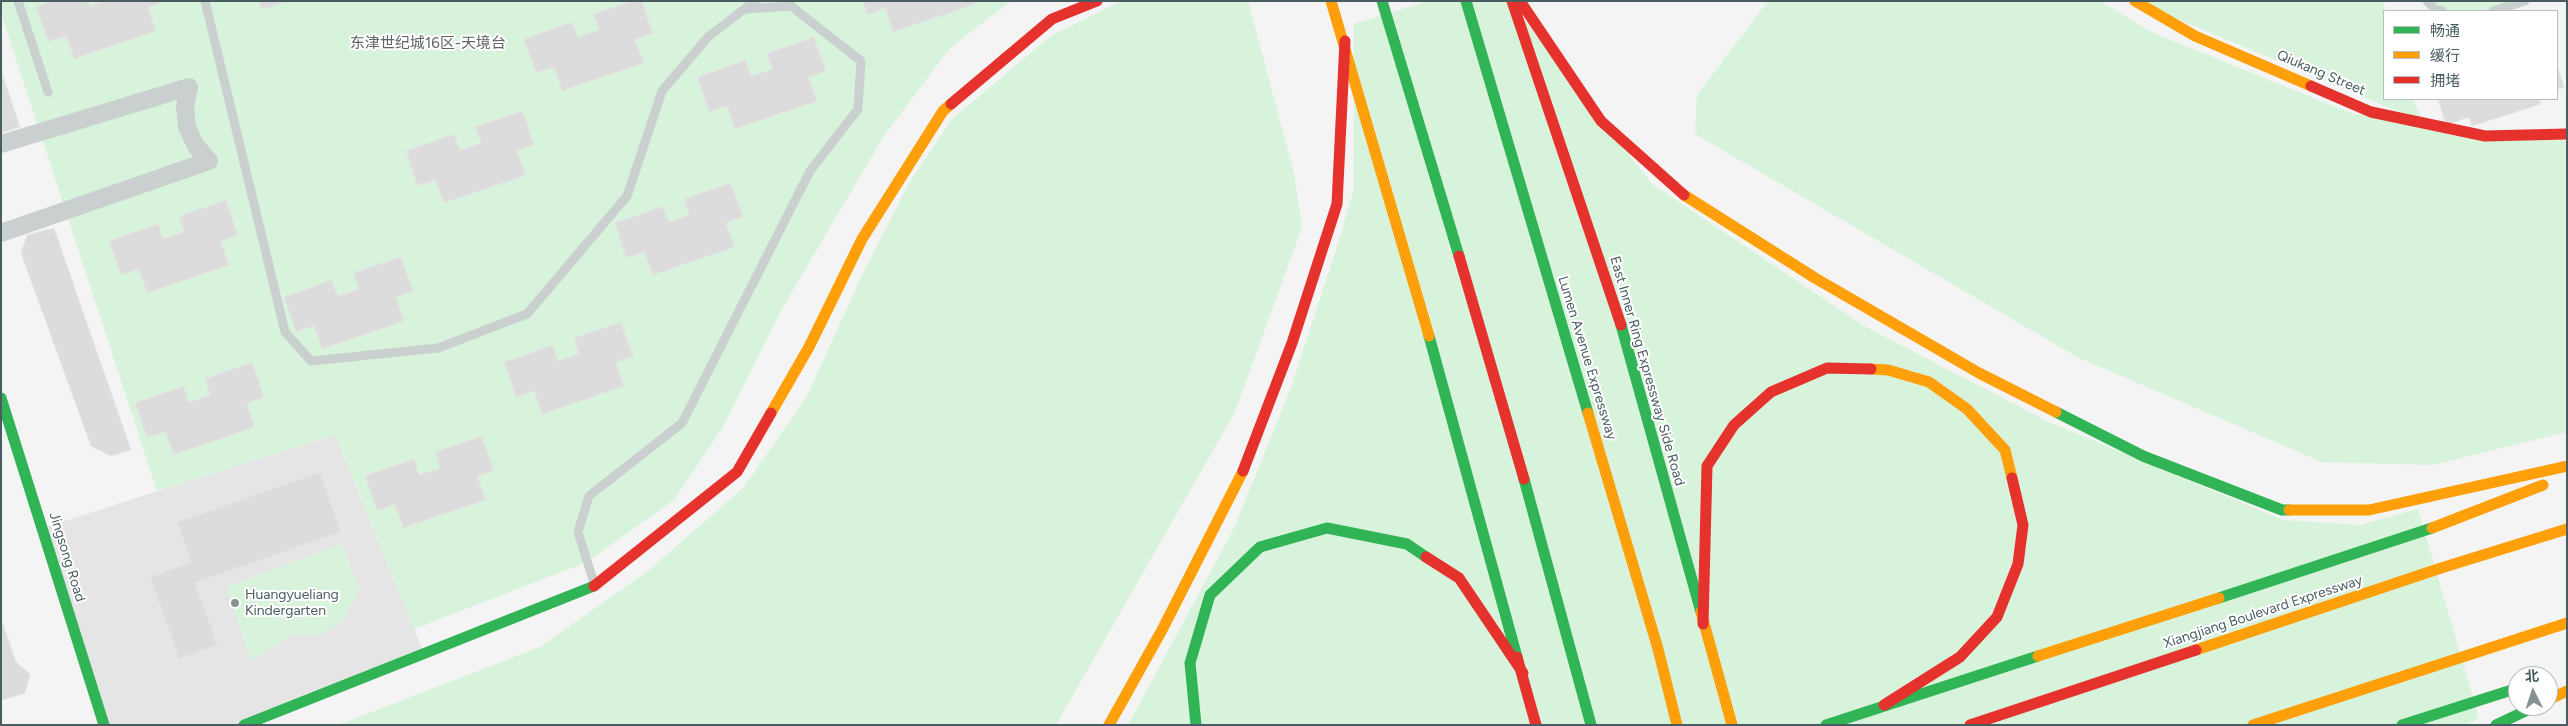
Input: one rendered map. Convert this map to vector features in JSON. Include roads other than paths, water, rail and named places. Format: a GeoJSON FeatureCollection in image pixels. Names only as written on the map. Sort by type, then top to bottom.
{"type":"FeatureCollection","features":[{"type":"Feature","properties":{"kind":"main road"},"geometry":{"type":"LineString","coordinates":[[244,725],[595,586],[737,472],[809,347],[862,239],[943,111],[1052,19],[1097,1]]}},
{"type":"Feature","properties":{"kind":"main road"},"geometry":{"type":"LineString","coordinates":[[1331,1],[1344,41],[1523,673],[1536,725]]}},
{"type":"Feature","properties":{"kind":"main road"},"geometry":{"type":"LineString","coordinates":[[1382,1],[1501,396],[1591,725]]}},
{"type":"Feature","properties":{"kind":"main road","name":"Lumen Avenue Expressway"},"geometry":{"type":"LineString","coordinates":[[1466,1],[1658,649],[1677,725]]}},
{"type":"Feature","properties":{"kind":"main road","name":"East Inner Ring Expressway Side Road"},"geometry":{"type":"LineString","coordinates":[[1512,1],[1619,317],[1732,725]]}},
{"type":"Feature","properties":{"kind":"main road"},"geometry":{"type":"LineString","coordinates":[[1520,1],[1601,121],[1680,192],[1815,278],[1979,373],[2144,456],[2282,510],[2369,510],[2567,466]]}},
{"type":"Feature","properties":{"kind":"main road","name":"Qiukang Street"},"geometry":{"type":"LineString","coordinates":[[2135,1],[2195,36],[2371,112],[2485,136],[2567,134]]}},
{"type":"Feature","properties":{"kind":"main road"},"geometry":{"type":"LineString","coordinates":[[1108,725],[1162,630],[1237,485],[1292,342],[1337,204],[1344,41]]}},
{"type":"Feature","properties":{"kind":"main road"},"geometry":{"type":"LineString","coordinates":[[1703,624],[1707,466],[1734,425],[1771,392],[1826,368],[1888,370],[1929,382],[1967,409],[2005,450],[2022,526],[2018,564],[1997,617],[1960,657],[1884,706]]}},
{"type":"Feature","properties":{"kind":"main road","name":"Jingsong Road"},"geometry":{"type":"LineString","coordinates":[[1,398],[104,725]]}},
{"type":"Feature","properties":{"kind":"main road"},"geometry":{"type":"LineString","coordinates":[[1826,725],[2421,533],[2567,476]]}},
{"type":"Feature","properties":{"kind":"main road"},"geometry":{"type":"LineString","coordinates":[[1196,725],[1190,663],[1210,595],[1260,547],[1328,528],[1407,544],[1459,578],[1523,673]]}},
{"type":"Feature","properties":{"kind":"main road","name":"Xiangjiang Boulevard Expressway"},"geometry":{"type":"LineString","coordinates":[[1970,725],[2441,568],[2567,529]]}},
{"type":"Feature","properties":{"kind":"main road"},"geometry":{"type":"LineString","coordinates":[[2253,725],[2567,623]]}},
{"type":"Feature","properties":{"kind":"main road"},"geometry":{"type":"LineString","coordinates":[[2402,725],[2508,691]]}},
{"type":"Feature","properties":{"kind":"main road"},"geometry":{"type":"LineString","coordinates":[[2496,725],[2515,716]]}},
{"type":"Feature","properties":{"kind":"street"},"geometry":{"type":"LineString","coordinates":[[1,144],[189,87],[185,106],[187,127],[196,146],[210,161],[1,233]]}},
{"type":"Feature","properties":{"kind":"lane"},"geometry":{"type":"LineString","coordinates":[[18,1],[48,92]]}},
{"type":"Feature","properties":{"kind":"lane"},"geometry":{"type":"LineString","coordinates":[[205,1],[285,332],[311,361],[438,348],[527,314],[627,196],[662,91],[708,36],[755,1]]}},
{"type":"Feature","properties":{"kind":"lane"},"geometry":{"type":"LineString","coordinates":[[2427,1],[2438,10]]}},
{"type":"Feature","properties":{"kind":"lane"},"geometry":{"type":"LineString","coordinates":[[2496,10],[2525,1]]}},
{"type":"Feature","properties":{"kind":"lane"},"geometry":{"type":"LineString","coordinates":[[595,586],[578,532],[589,496],[682,423],[810,171],[858,109],[860,61],[789,4],[746,9]]}},
{"type":"Feature","properties":{"kind":"place","name":"Huangyueliang Kindergarten"},"geometry":{"type":"Point","coordinates":[235,603]}},
{"type":"Feature","properties":{"kind":"district","name":"东津世纪城16区-天境台"},"geometry":{"type":"Point","coordinates":[428,44]}}]}
